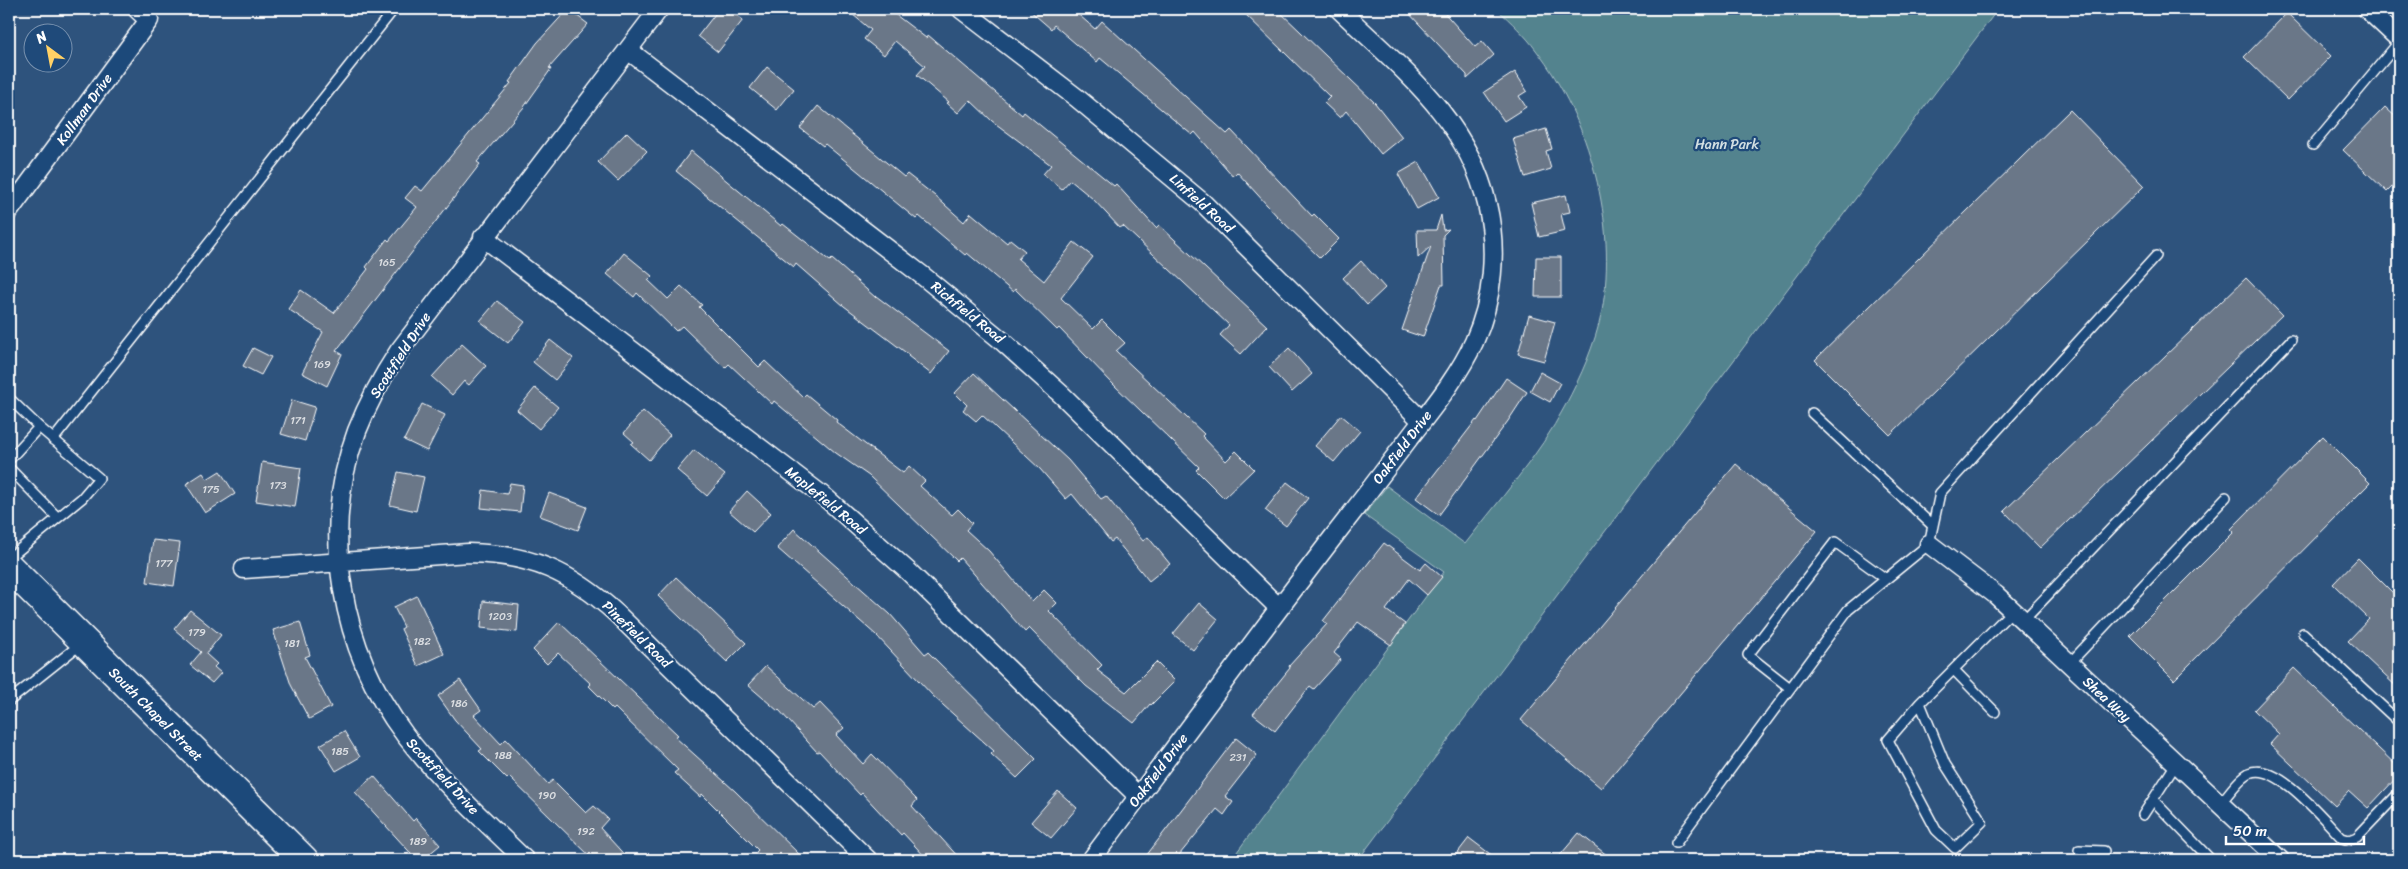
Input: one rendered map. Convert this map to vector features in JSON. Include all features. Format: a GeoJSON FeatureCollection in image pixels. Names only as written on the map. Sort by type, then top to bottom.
{"type":"FeatureCollection","features":[{"type":"Feature","properties":{"kind":"main road","name":"South Chapel Street"},"geometry":{"type":"LineString","coordinates":[[9,567],[304,860]]}},
{"type":"Feature","properties":{"kind":"street","name":"Kollman Drive"},"geometry":{"type":"LineString","coordinates":[[9,211],[14,191],[149,20],[138,9]]}},
{"type":"Feature","properties":{"kind":"street","name":"Scottfield Drive"},"geometry":{"type":"LineString","coordinates":[[525,860],[438,775],[390,714],[372,680],[356,642],[342,587],[339,513],[342,486],[356,433],[367,407],[399,351],[483,237],[659,9]]}},
{"type":"Feature","properties":{"kind":"street","name":"Linfield Road"},"geometry":{"type":"LineString","coordinates":[[960,9],[1090,109],[1203,203],[1422,421]]}},
{"type":"Feature","properties":{"kind":"street","name":"Oakfield Drive"},"geometry":{"type":"LineString","coordinates":[[1091,860],[1279,608],[1422,421],[1462,364],[1484,316],[1490,288],[1492,260],[1488,207],[1474,164],[1459,134],[1426,94],[1339,9]]}},
{"type":"Feature","properties":{"kind":"street"},"geometry":{"type":"LineString","coordinates":[[2367,9],[2399,41]]}},
{"type":"Feature","properties":{"kind":"street","name":"Richfield Road"},"geometry":{"type":"LineString","coordinates":[[628,50],[923,276],[1001,340],[1062,394],[1279,608]]}},
{"type":"Feature","properties":{"kind":"street","name":"Maplefield Road"},"geometry":{"type":"LineString","coordinates":[[483,237],[827,499],[909,572],[1139,797]]}},
{"type":"Feature","properties":{"kind":"street","name":"Shea Way"},"geometry":{"type":"LineString","coordinates":[[1929,544],[1996,595],[2280,860]]}},
{"type":"Feature","properties":{"kind":"street","name":"Pinefield Road"},"geometry":{"type":"LineString","coordinates":[[244,568],[468,553],[497,554],[522,558],[567,576],[584,586],[617,614],[868,860]]}},
{"type":"Feature","properties":{"kind":"lane"},"geometry":{"type":"LineString","coordinates":[[53,440],[394,9]]}},
{"type":"Feature","properties":{"kind":"lane"},"geometry":{"type":"LineString","coordinates":[[2313,145],[2399,41]]}},
{"type":"Feature","properties":{"kind":"lane"},"geometry":{"type":"LineString","coordinates":[[1676,843],[1848,610],[1929,544],[1940,493],[2156,256]]}},
{"type":"Feature","properties":{"kind":"lane"},"geometry":{"type":"LineString","coordinates":[[1920,703],[1945,764],[1982,822],[1955,848],[1936,830],[1888,740],[1920,703],[1954,670],[2018,616],[2291,340]]}},
{"type":"Feature","properties":{"kind":"lane"},"geometry":{"type":"LineString","coordinates":[[9,398],[53,440],[99,478],[82,498],[9,558]]}},
{"type":"Feature","properties":{"kind":"lane"},"geometry":{"type":"LineString","coordinates":[[1812,413],[1933,526]]}},
{"type":"Feature","properties":{"kind":"lane"},"geometry":{"type":"LineString","coordinates":[[9,460],[39,427]]}},
{"type":"Feature","properties":{"kind":"lane"},"geometry":{"type":"LineString","coordinates":[[9,468],[58,517]]}},
{"type":"Feature","properties":{"kind":"lane"},"geometry":{"type":"LineString","coordinates":[[2069,664],[2226,497]]}},
{"type":"Feature","properties":{"kind":"lane"},"geometry":{"type":"LineString","coordinates":[[1790,688],[1748,655],[1835,542],[1886,579]]}},
{"type":"Feature","properties":{"kind":"lane"},"geometry":{"type":"LineString","coordinates":[[2303,633],[2399,722]]}},
{"type":"Feature","properties":{"kind":"lane"},"geometry":{"type":"LineString","coordinates":[[9,701],[84,641]]}},
{"type":"Feature","properties":{"kind":"lane"},"geometry":{"type":"LineString","coordinates":[[1954,670],[1995,712]]}},
{"type":"Feature","properties":{"kind":"lane"},"geometry":{"type":"LineString","coordinates":[[2143,814],[2176,764]]}},
{"type":"Feature","properties":{"kind":"lane"},"geometry":{"type":"LineString","coordinates":[[2220,804],[2248,774],[2261,771],[2283,779],[2342,838],[2349,840],[2357,837],[2399,792]]}},
{"type":"Feature","properties":{"kind":"lane"},"geometry":{"type":"LineString","coordinates":[[2153,800],[2211,860]]}},
{"type":"Feature","properties":{"kind":"lane"},"geometry":{"type":"LineString","coordinates":[[2079,850],[2104,851]]}},
{"type":"Feature","properties":{"kind":"green space","name":"Hann Park"},"geometry":{"type":"Polygon","coordinates":[[[1497,9],[1998,9],[1358,860],[1231,860],[1444,572],[1364,515],[1387,486],[1465,544],[1518,477],[1555,424],[1582,372],[1596,336],[1602,311],[1606,278],[1606,243],[1595,174],[1585,140],[1555,78],[1527,39],[1497,9]]]}},
{"type":"Feature","properties":{"kind":"building"},"geometry":{"type":"Polygon","coordinates":[[[568,9],[588,24],[549,68],[551,69],[524,107],[477,162],[480,164],[336,351],[342,354],[327,386],[302,373],[323,332],[288,309],[301,290],[334,313],[368,269],[366,267],[387,239],[389,241],[417,207],[405,198],[415,186],[422,191],[511,83],[509,82],[537,43],[568,9]]]}},
{"type":"Feature","properties":{"kind":"building"},"geometry":{"type":"Polygon","coordinates":[[[719,9],[728,9],[743,20],[718,52],[698,36],[719,9]]]}},
{"type":"Feature","properties":{"kind":"building"},"geometry":{"type":"Polygon","coordinates":[[[846,9],[888,9],[926,38],[928,35],[1022,115],[1024,112],[1114,186],[1116,184],[1156,228],[1159,225],[1267,326],[1241,354],[1220,335],[1229,325],[1123,226],[1120,228],[1093,199],[1070,180],[1062,189],[1043,174],[1051,165],[992,121],[970,100],[958,113],[947,103],[949,102],[917,75],[925,66],[895,41],[884,55],[864,39],[871,30],[846,9]]]}},
{"type":"Feature","properties":{"kind":"building"},"geometry":{"type":"Polygon","coordinates":[[[1028,9],[1072,9],[1095,29],[1102,21],[1227,134],[1231,130],[1312,216],[1314,214],[1339,239],[1320,258],[1277,216],[1237,172],[1233,176],[1195,132],[1192,135],[1100,58],[1097,62],[1054,25],[1051,29],[1028,9]]]}},
{"type":"Feature","properties":{"kind":"building"},"geometry":{"type":"Polygon","coordinates":[[[1240,9],[1277,9],[1375,103],[1402,137],[1381,154],[1346,111],[1340,118],[1324,103],[1330,97],[1240,9]]]}},
{"type":"Feature","properties":{"kind":"building"},"geometry":{"type":"Polygon","coordinates":[[[1405,9],[1441,9],[1475,47],[1482,41],[1494,55],[1467,79],[1467,75],[1405,9]]]}},
{"type":"Feature","properties":{"kind":"building"},"geometry":{"type":"Polygon","coordinates":[[[2287,13],[2331,56],[2288,100],[2244,57],[2287,13]]]}},
{"type":"Feature","properties":{"kind":"building"},"geometry":{"type":"Polygon","coordinates":[[[767,67],[794,89],[777,110],[750,88],[767,67]]]}},
{"type":"Feature","properties":{"kind":"building"},"geometry":{"type":"Polygon","coordinates":[[[1515,72],[1527,91],[1519,96],[1526,107],[1504,121],[1484,92],[1515,72]]]}},
{"type":"Feature","properties":{"kind":"building"},"geometry":{"type":"Polygon","coordinates":[[[818,106],[904,177],[907,174],[935,196],[964,222],[971,213],[1007,243],[1010,239],[1025,251],[1018,259],[1044,281],[1074,242],[1093,257],[1061,298],[1093,329],[1102,320],[1125,343],[1116,351],[1204,434],[1202,436],[1226,461],[1236,451],[1254,469],[1224,498],[1196,470],[1199,467],[1113,384],[1059,328],[1057,330],[1015,289],[1013,292],[919,216],[916,219],[825,144],[823,146],[800,128],[818,106]]]}},
{"type":"Feature","properties":{"kind":"building"},"geometry":{"type":"Polygon","coordinates":[[[2385,107],[2399,120],[2399,180],[2387,192],[2343,150],[2385,107]]]}},
{"type":"Feature","properties":{"kind":"building"},"geometry":{"type":"Polygon","coordinates":[[[2070,110],[2144,186],[1890,435],[1815,360],[2070,110]]]}},
{"type":"Feature","properties":{"kind":"building"},"geometry":{"type":"Polygon","coordinates":[[[1546,129],[1552,149],[1546,151],[1551,169],[1525,177],[1513,139],[1546,129]]]}},
{"type":"Feature","properties":{"kind":"building"},"geometry":{"type":"Polygon","coordinates":[[[627,132],[647,151],[618,181],[598,162],[627,132]]]}},
{"type":"Feature","properties":{"kind":"building"},"geometry":{"type":"Polygon","coordinates":[[[691,151],[781,226],[783,224],[830,261],[832,259],[875,297],[949,351],[931,374],[844,306],[796,264],[794,267],[676,171],[691,151]]]}},
{"type":"Feature","properties":{"kind":"building"},"geometry":{"type":"Polygon","coordinates":[[[1419,162],[1439,197],[1417,209],[1398,174],[1419,162]]]}},
{"type":"Feature","properties":{"kind":"building"},"geometry":{"type":"Polygon","coordinates":[[[1566,195],[1570,212],[1561,214],[1565,231],[1539,237],[1531,203],[1566,195]]]}},
{"type":"Feature","properties":{"kind":"building"},"geometry":{"type":"Polygon","coordinates":[[[1441,215],[1443,230],[1449,229],[1443,235],[1444,285],[1441,285],[1423,337],[1402,330],[1431,246],[1418,258],[1417,230],[1436,230],[1441,215]]]}},
{"type":"Feature","properties":{"kind":"building"},"geometry":{"type":"Polygon","coordinates":[[[624,253],[652,276],[648,280],[668,299],[681,286],[702,305],[699,307],[759,367],[765,361],[803,397],[806,394],[837,420],[836,422],[903,473],[909,466],[925,481],[920,486],[952,515],[958,509],[972,523],[966,530],[989,551],[1032,602],[1044,590],[1057,603],[1049,611],[1102,665],[1097,670],[1126,692],[1156,662],[1175,681],[1150,704],[1134,723],[1086,686],[1029,628],[1025,632],[960,558],[957,561],[869,476],[836,453],[774,401],[772,404],[729,364],[725,368],[682,326],[676,331],[637,293],[634,297],[607,274],[624,253]]]}},
{"type":"Feature","properties":{"kind":"building"},"geometry":{"type":"Polygon","coordinates":[[[1536,257],[1561,257],[1561,297],[1535,297],[1536,257]]]}},
{"type":"Feature","properties":{"kind":"building"},"geometry":{"type":"Polygon","coordinates":[[[1361,261],[1385,288],[1367,305],[1343,278],[1361,261]]]}},
{"type":"Feature","properties":{"kind":"building"},"geometry":{"type":"Polygon","coordinates":[[[2246,278],[2282,315],[2040,548],[2004,511],[2246,278]]]}},
{"type":"Feature","properties":{"kind":"building"},"geometry":{"type":"Polygon","coordinates":[[[497,301],[525,322],[508,343],[480,321],[497,301]]]}},
{"type":"Feature","properties":{"kind":"building"},"geometry":{"type":"Polygon","coordinates":[[[1529,315],[1555,322],[1544,361],[1518,354],[1529,315]]]}},
{"type":"Feature","properties":{"kind":"building"},"geometry":{"type":"Polygon","coordinates":[[[550,340],[573,358],[555,380],[533,362],[550,340]]]}},
{"type":"Feature","properties":{"kind":"building"},"geometry":{"type":"Polygon","coordinates":[[[462,344],[486,366],[469,385],[464,381],[452,395],[432,377],[462,344]]]}},
{"type":"Feature","properties":{"kind":"building"},"geometry":{"type":"Polygon","coordinates":[[[253,348],[271,357],[261,375],[243,366],[253,348]]]}},
{"type":"Feature","properties":{"kind":"building"},"geometry":{"type":"Polygon","coordinates":[[[1289,348],[1312,374],[1292,392],[1269,367],[1289,348]]]}},
{"type":"Feature","properties":{"kind":"building"},"geometry":{"type":"Polygon","coordinates":[[[1540,372],[1560,383],[1550,402],[1530,391],[1540,372]]]}},
{"type":"Feature","properties":{"kind":"building"},"geometry":{"type":"Polygon","coordinates":[[[974,373],[1068,460],[1101,499],[1106,496],[1143,541],[1148,537],[1170,564],[1149,581],[1115,539],[1111,542],[1072,494],[1066,499],[1040,469],[982,415],[976,421],[963,410],[967,405],[955,393],[974,373]]]}},
{"type":"Feature","properties":{"kind":"building"},"geometry":{"type":"Polygon","coordinates":[[[1506,378],[1527,392],[1439,515],[1416,498],[1477,421],[1506,378]]]}},
{"type":"Feature","properties":{"kind":"building"},"geometry":{"type":"Polygon","coordinates":[[[535,388],[558,407],[539,429],[517,410],[535,388]]]}},
{"type":"Feature","properties":{"kind":"building"},"geometry":{"type":"Polygon","coordinates":[[[292,400],[315,407],[305,441],[281,434],[292,400]]]}},
{"type":"Feature","properties":{"kind":"building"},"geometry":{"type":"Polygon","coordinates":[[[422,404],[445,415],[427,451],[404,440],[422,404]]]}},
{"type":"Feature","properties":{"kind":"building"},"geometry":{"type":"Polygon","coordinates":[[[643,411],[670,435],[649,460],[631,444],[634,442],[624,433],[643,411]]]}},
{"type":"Feature","properties":{"kind":"building"},"geometry":{"type":"Polygon","coordinates":[[[1341,415],[1360,431],[1334,462],[1315,446],[1341,415]]]}},
{"type":"Feature","properties":{"kind":"building"},"geometry":{"type":"Polygon","coordinates":[[[2323,436],[2370,483],[2174,680],[2130,636],[2234,532],[2231,529],[2323,436]]]}},
{"type":"Feature","properties":{"kind":"building"},"geometry":{"type":"Polygon","coordinates":[[[694,450],[725,475],[707,496],[677,470],[694,450]]]}},
{"type":"Feature","properties":{"kind":"building"},"geometry":{"type":"Polygon","coordinates":[[[262,462],[301,468],[295,507],[256,501],[262,462]]]}},
{"type":"Feature","properties":{"kind":"building"},"geometry":{"type":"Polygon","coordinates":[[[1736,464],[1817,531],[1601,788],[1521,720],[1736,464]]]}},
{"type":"Feature","properties":{"kind":"building"},"geometry":{"type":"Polygon","coordinates":[[[220,471],[235,494],[205,513],[186,484],[203,473],[207,479],[220,471]]]}},
{"type":"Feature","properties":{"kind":"building"},"geometry":{"type":"Polygon","coordinates":[[[398,472],[424,477],[416,511],[390,505],[398,472]]]}},
{"type":"Feature","properties":{"kind":"building"},"geometry":{"type":"Polygon","coordinates":[[[1287,482],[1308,498],[1286,526],[1265,510],[1287,482]]]}},
{"type":"Feature","properties":{"kind":"building"},"geometry":{"type":"Polygon","coordinates":[[[510,483],[523,485],[520,512],[481,508],[483,490],[507,494],[510,483]]]}},
{"type":"Feature","properties":{"kind":"building"},"geometry":{"type":"Polygon","coordinates":[[[747,491],[771,513],[753,532],[729,511],[747,491]]]}},
{"type":"Feature","properties":{"kind":"building"},"geometry":{"type":"Polygon","coordinates":[[[549,493],[587,507],[578,530],[540,516],[549,493]]]}},
{"type":"Feature","properties":{"kind":"building"},"geometry":{"type":"Polygon","coordinates":[[[794,529],[890,614],[925,654],[928,652],[1036,759],[1017,778],[991,754],[994,751],[933,696],[876,635],[777,548],[794,529]]]}},
{"type":"Feature","properties":{"kind":"building"},"geometry":{"type":"Polygon","coordinates":[[[153,540],[180,543],[174,586],[147,582],[153,540]]]}},
{"type":"Feature","properties":{"kind":"building"},"geometry":{"type":"Polygon","coordinates":[[[1384,543],[1420,570],[1426,563],[1442,577],[1427,595],[1409,579],[1386,610],[1405,624],[1391,645],[1358,622],[1334,653],[1341,659],[1314,689],[1310,686],[1275,731],[1253,714],[1290,668],[1289,666],[1327,624],[1323,621],[1384,543]]]}},
{"type":"Feature","properties":{"kind":"building"},"geometry":{"type":"Polygon","coordinates":[[[2358,558],[2399,599],[2399,689],[2348,641],[2369,619],[2333,584],[2358,558]]]}},
{"type":"Feature","properties":{"kind":"building"},"geometry":{"type":"Polygon","coordinates":[[[676,577],[746,643],[727,662],[658,596],[676,577]]]}},
{"type":"Feature","properties":{"kind":"building"},"geometry":{"type":"Polygon","coordinates":[[[417,596],[444,654],[418,666],[401,629],[404,627],[394,607],[417,596]]]}},
{"type":"Feature","properties":{"kind":"building"},"geometry":{"type":"Polygon","coordinates":[[[483,601],[519,605],[517,632],[481,628],[483,601]]]}},
{"type":"Feature","properties":{"kind":"building"},"geometry":{"type":"Polygon","coordinates":[[[1199,603],[1218,619],[1193,650],[1173,634],[1199,603]]]}},
{"type":"Feature","properties":{"kind":"building"},"geometry":{"type":"Polygon","coordinates":[[[190,610],[221,635],[206,654],[217,664],[214,667],[221,673],[212,683],[190,665],[201,652],[174,629],[190,610]]]}},
{"type":"Feature","properties":{"kind":"building"},"geometry":{"type":"Polygon","coordinates":[[[300,622],[310,655],[305,657],[331,707],[309,719],[291,685],[273,630],[300,622]]]}},
{"type":"Feature","properties":{"kind":"building"},"geometry":{"type":"Polygon","coordinates":[[[559,622],[678,735],[675,737],[735,791],[805,860],[765,860],[756,852],[758,850],[702,794],[700,797],[674,773],[678,770],[615,708],[613,710],[589,686],[591,684],[558,653],[547,664],[533,650],[559,622]]]}},
{"type":"Feature","properties":{"kind":"building"},"geometry":{"type":"Polygon","coordinates":[[[766,666],[813,709],[820,703],[844,728],[836,735],[863,764],[872,754],[917,800],[912,806],[961,860],[928,860],[903,833],[901,835],[862,793],[860,795],[819,751],[817,752],[779,710],[748,685],[766,666]]]}},
{"type":"Feature","properties":{"kind":"building"},"geometry":{"type":"Polygon","coordinates":[[[2294,668],[2399,768],[2399,775],[2368,808],[2349,791],[2335,806],[2270,744],[2279,734],[2254,710],[2294,668]]]}},
{"type":"Feature","properties":{"kind":"building"},"geometry":{"type":"Polygon","coordinates":[[[460,680],[481,710],[474,715],[501,744],[506,739],[548,784],[553,780],[586,813],[594,806],[608,819],[600,828],[629,860],[594,860],[509,777],[507,779],[479,751],[482,749],[455,720],[438,696],[460,680]]]}},
{"type":"Feature","properties":{"kind":"building"},"geometry":{"type":"Polygon","coordinates":[[[344,731],[360,757],[336,771],[320,745],[344,731]]]}},
{"type":"Feature","properties":{"kind":"building"},"geometry":{"type":"Polygon","coordinates":[[[1236,738],[1257,755],[1225,796],[1233,802],[1224,815],[1217,809],[1175,860],[1143,860],[1236,738]]]}},
{"type":"Feature","properties":{"kind":"building"},"geometry":{"type":"Polygon","coordinates":[[[374,776],[413,821],[416,818],[440,845],[422,860],[417,860],[355,792],[374,776]]]}},
{"type":"Feature","properties":{"kind":"building"},"geometry":{"type":"Polygon","coordinates":[[[1058,791],[1077,808],[1051,838],[1031,822],[1058,791]]]}},
{"type":"Feature","properties":{"kind":"building"},"geometry":{"type":"Polygon","coordinates":[[[1579,833],[1613,860],[1556,860],[1579,833]]]}},
{"type":"Feature","properties":{"kind":"building"},"geometry":{"type":"Polygon","coordinates":[[[1469,838],[1498,860],[1452,860],[1469,838]]]}}]}
